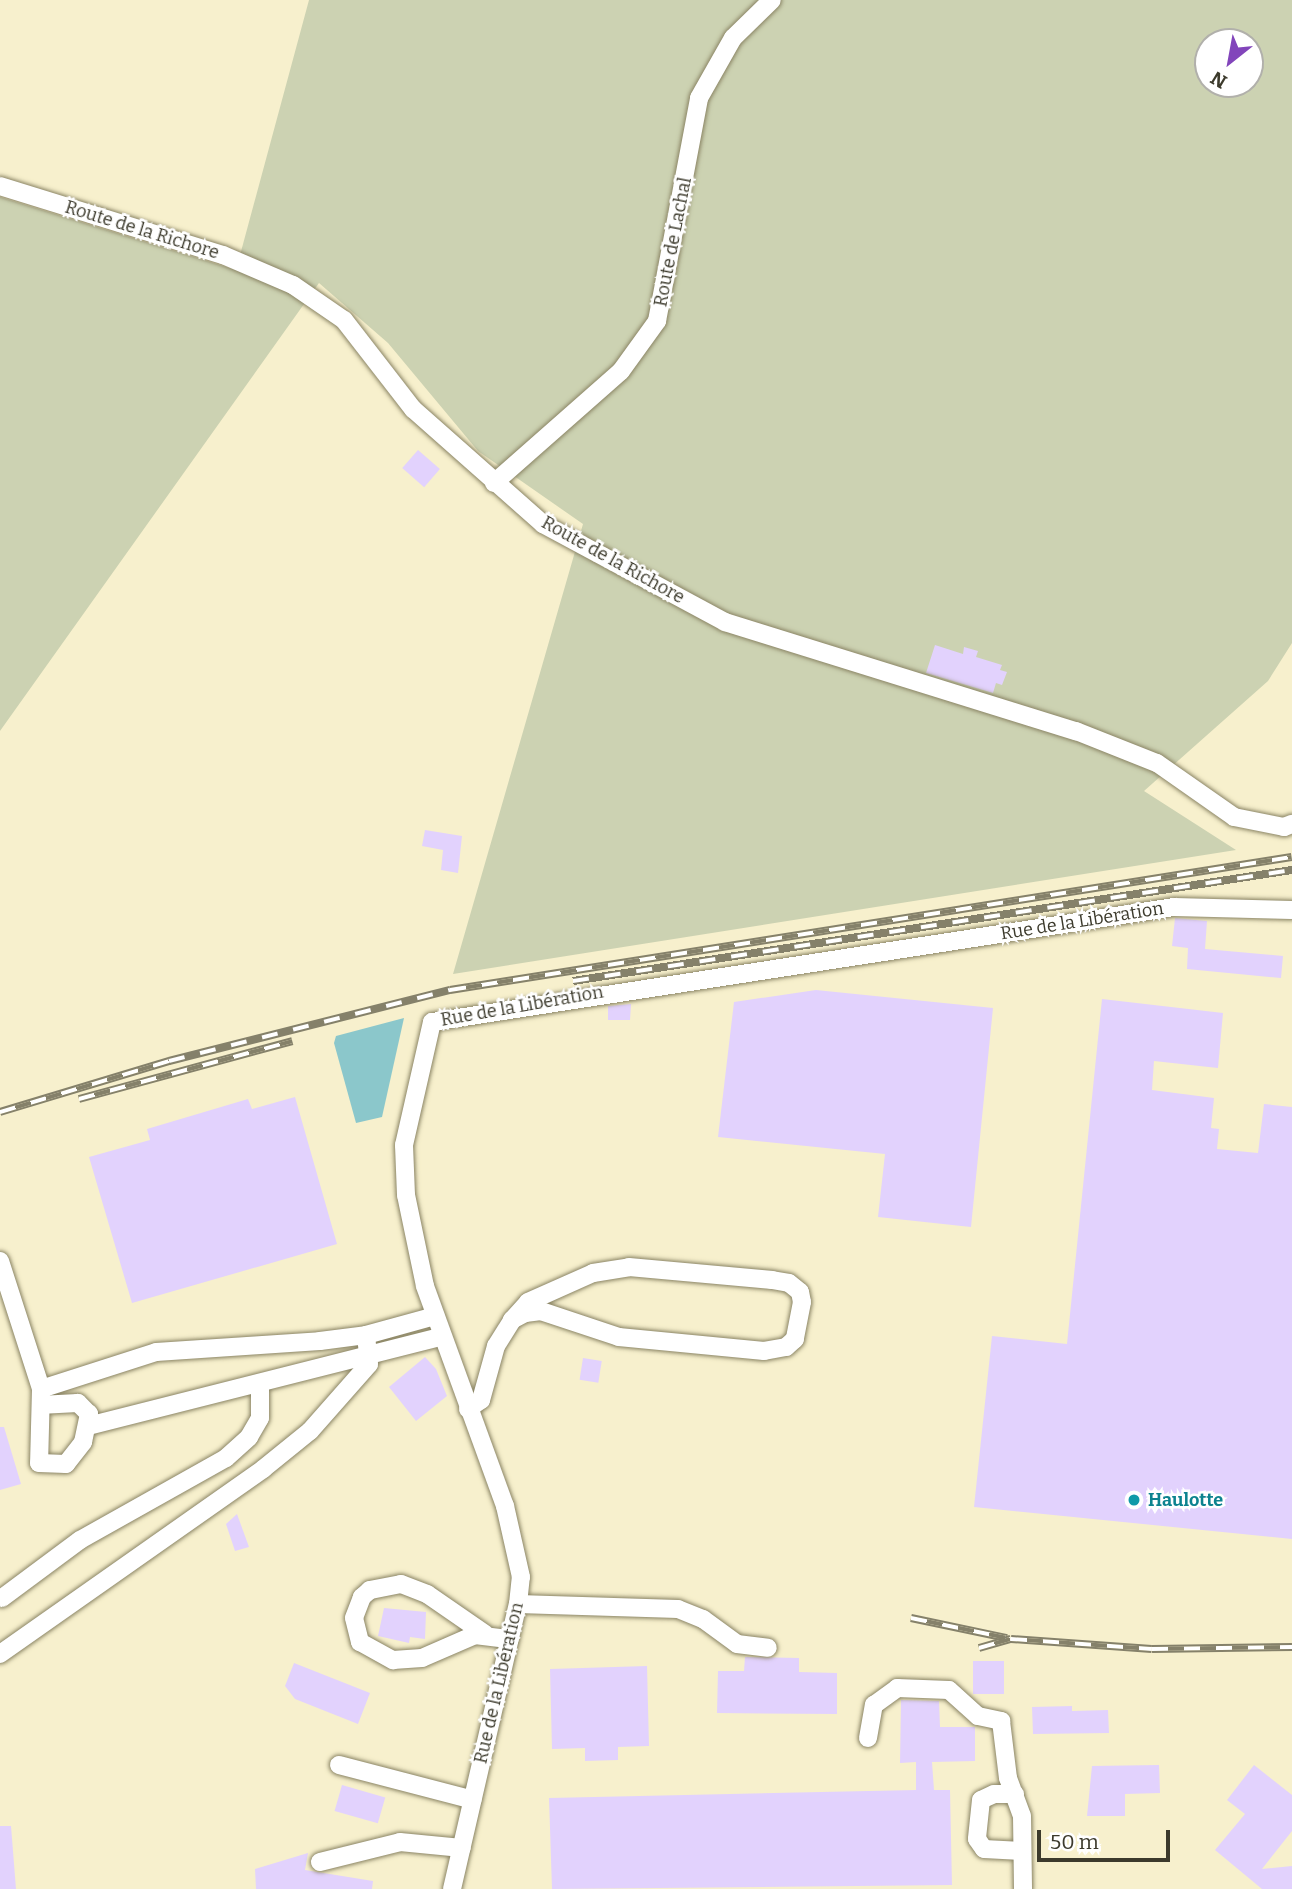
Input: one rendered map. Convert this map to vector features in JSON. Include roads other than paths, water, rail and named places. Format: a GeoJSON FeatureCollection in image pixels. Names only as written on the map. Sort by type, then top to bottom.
{"type":"FeatureCollection","features":[{"type":"Feature","properties":{"kind":"street","name":"Route de Lachal"},"geometry":{"type":"LineString","coordinates":[[494,483],[621,371],[657,321],[699,98],[733,38],[772,0]]}},
{"type":"Feature","properties":{"kind":"street","name":"Route de la Richore"},"geometry":{"type":"LineString","coordinates":[[0,186],[223,255],[293,285],[344,320],[413,410],[543,524],[725,621],[1076,731],[1157,763],[1234,817],[1284,827],[1292,824]]}},
{"type":"Feature","properties":{"kind":"street","name":"Rue de la Libération"},"geometry":{"type":"LineString","coordinates":[[452,1889],[518,1604],[517,1550],[441,1337],[413,1241],[403,1170],[427,1038],[437,1019],[1174,907],[1292,910]]}},
{"type":"Feature","properties":{"kind":"street"},"geometry":{"type":"LineString","coordinates":[[0,1261],[42,1397],[39,1464],[66,1464],[76,1456],[88,1426],[89,1415],[78,1403],[42,1397]]}},
{"type":"Feature","properties":{"kind":"street"},"geometry":{"type":"LineString","coordinates":[[467,1409],[481,1400],[496,1346],[512,1320],[528,1303],[545,1293],[611,1268],[789,1283],[802,1302],[796,1339],[786,1347],[764,1351],[619,1337],[541,1311],[512,1320]]}},
{"type":"Feature","properties":{"kind":"street"},"geometry":{"type":"LineString","coordinates":[[42,1397],[156,1352],[268,1346],[366,1335],[435,1316]]}},
{"type":"Feature","properties":{"kind":"street"},"geometry":{"type":"LineString","coordinates":[[0,1654],[263,1469],[362,1376],[370,1357],[366,1335]]}},
{"type":"Feature","properties":{"kind":"street"},"geometry":{"type":"LineString","coordinates":[[88,1426],[441,1337]]}},
{"type":"Feature","properties":{"kind":"street"},"geometry":{"type":"LineString","coordinates":[[2,1598],[64,1550],[226,1458],[249,1437],[260,1418],[260,1383]]}},
{"type":"Feature","properties":{"kind":"street"},"geometry":{"type":"LineString","coordinates":[[485,1634],[422,1658],[393,1660],[359,1642],[354,1618],[362,1597],[370,1590],[401,1584],[427,1594],[485,1634],[510,1639]]}},
{"type":"Feature","properties":{"kind":"street"},"geometry":{"type":"LineString","coordinates":[[518,1604],[678,1609],[703,1619],[737,1644],[768,1648]]}},
{"type":"Feature","properties":{"kind":"street"},"geometry":{"type":"LineString","coordinates":[[868,1738],[871,1711],[885,1693],[897,1688],[950,1690],[972,1713],[996,1718],[1003,1725],[1006,1767],[1022,1816],[1023,1889]]}},
{"type":"Feature","properties":{"kind":"street"},"geometry":{"type":"LineString","coordinates":[[339,1765],[473,1800]]}},
{"type":"Feature","properties":{"kind":"street"},"geometry":{"type":"LineString","coordinates":[[1015,1794],[994,1794],[981,1800],[977,1839],[984,1849],[1022,1851]]}},
{"type":"Feature","properties":{"kind":"street"},"geometry":{"type":"LineString","coordinates":[[320,1862],[387,1844],[423,1842],[462,1847]]}},
{"type":"Feature","properties":{"kind":"water"},"geometry":{"type":"Polygon","coordinates":[[[404,1018],[382,1117],[356,1123],[334,1043],[336,1036],[404,1018]]]}},
{"type":"Feature","properties":{"kind":"railway"},"geometry":{"type":"LineString","coordinates":[[0,1112],[169,1061],[450,990],[1292,857]]}},
{"type":"Feature","properties":{"kind":"railway"},"geometry":{"type":"LineString","coordinates":[[573,981],[1292,870]]}},
{"type":"Feature","properties":{"kind":"railway"},"geometry":{"type":"LineString","coordinates":[[79,1099],[292,1041]]}},
{"type":"Feature","properties":{"kind":"railway"},"geometry":{"type":"LineString","coordinates":[[911,1618],[1007,1638]]}},
{"type":"Feature","properties":{"kind":"railway"},"geometry":{"type":"LineString","coordinates":[[979,1648],[1011,1639],[1152,1649],[1292,1647]]}},
{"type":"Feature","properties":{"kind":"place","name":"Haulotte"},"geometry":{"type":"Point","coordinates":[1134,1500]}}]}
